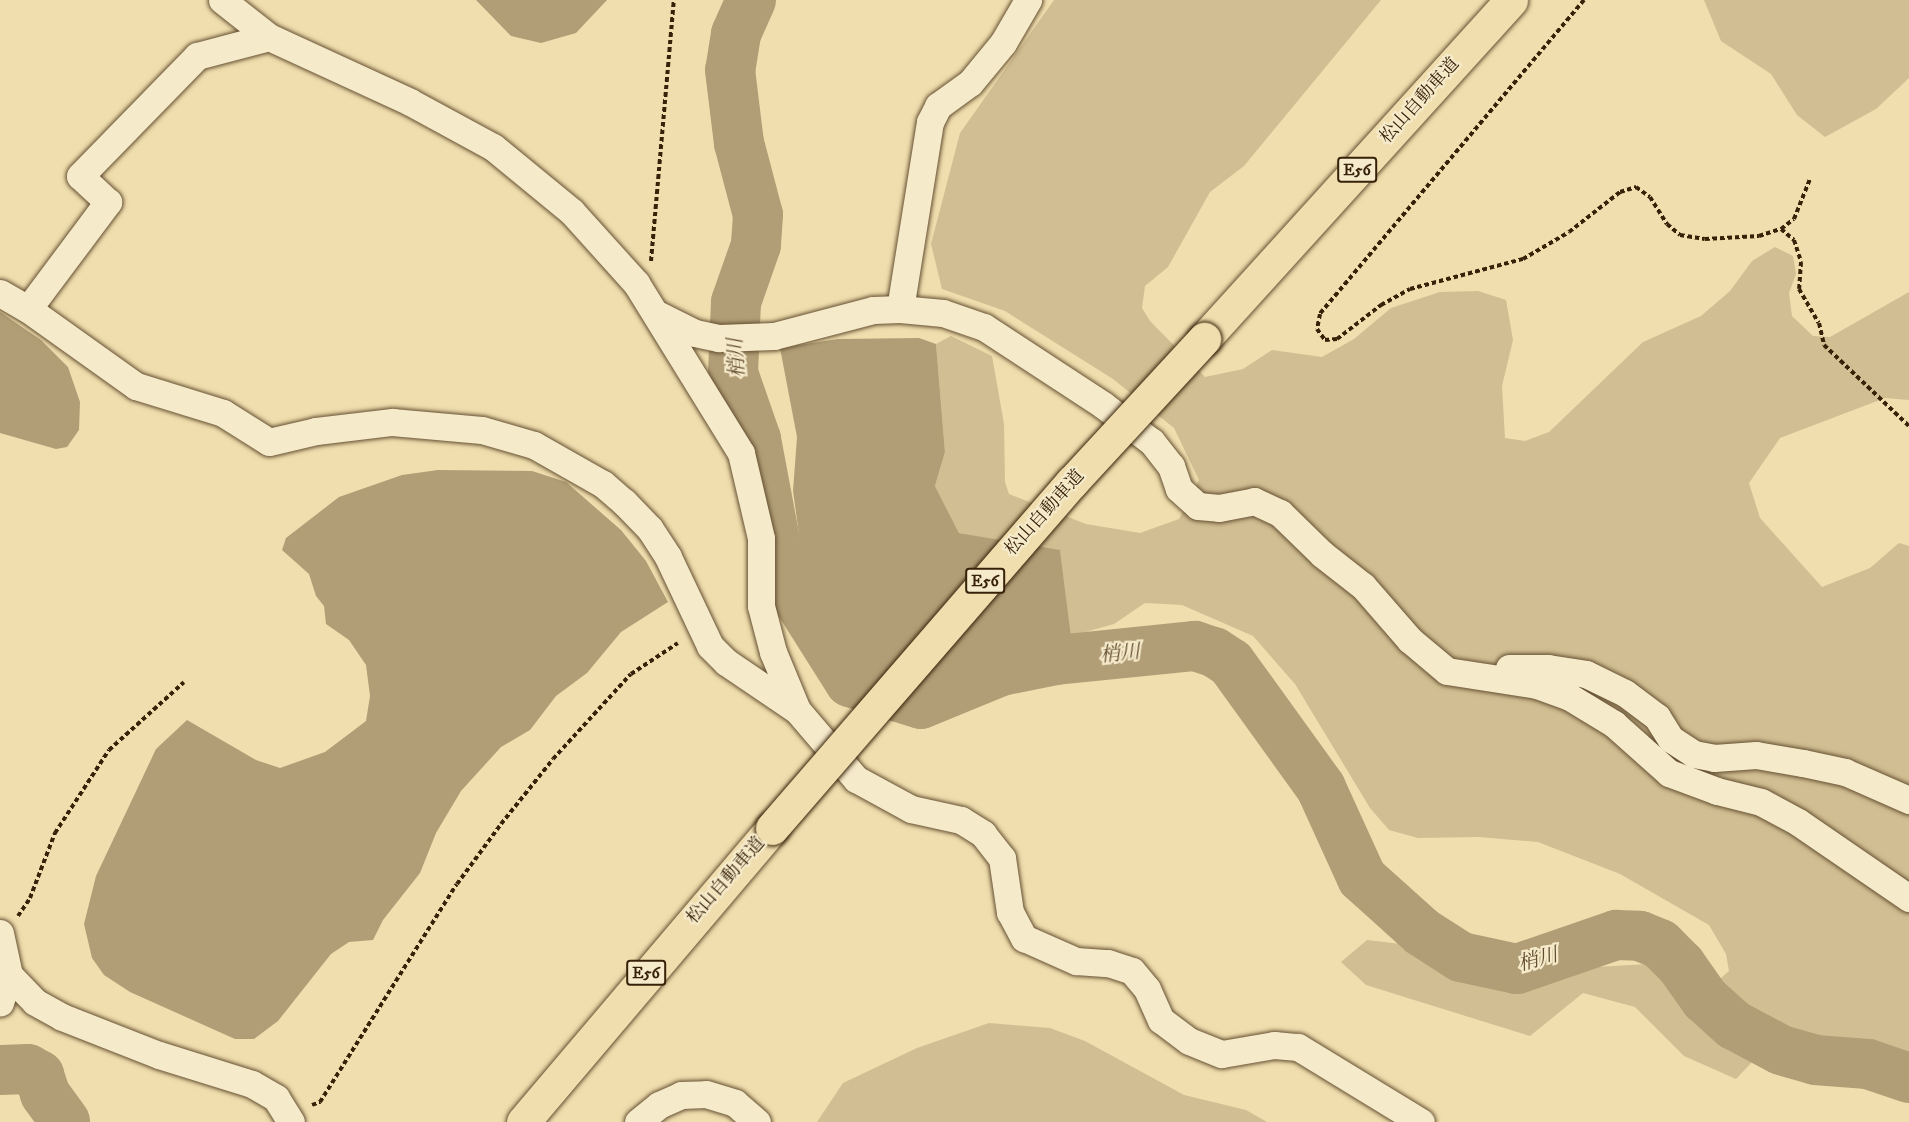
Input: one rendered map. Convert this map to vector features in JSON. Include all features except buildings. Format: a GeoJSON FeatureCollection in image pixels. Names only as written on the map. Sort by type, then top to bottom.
{"type":"FeatureCollection","features":[{"type":"Feature","properties":{"kind":"highway","name":"松山自動車道"},"geometry":{"type":"LineString","coordinates":[[523,1122],[772,828],[1064,490],[1511,0]]}},
{"type":"Feature","properties":{"kind":"street"},"geometry":{"type":"LineString","coordinates":[[222,0],[269,37],[410,102],[493,147],[572,212],[653,307],[741,453],[748,472],[763,566],[761,606],[773,652],[797,710]]}},
{"type":"Feature","properties":{"kind":"street"},"geometry":{"type":"LineString","coordinates":[[900,309],[930,122],[938,106],[970,83],[997,51],[1028,0]]}},
{"type":"Feature","properties":{"kind":"street"},"geometry":{"type":"LineString","coordinates":[[27,309],[108,202],[80,176],[196,56],[269,37]]}},
{"type":"Feature","properties":{"kind":"street"},"geometry":{"type":"LineString","coordinates":[[0,293],[27,309],[136,386],[223,413],[269,442],[328,429],[392,422],[482,430],[534,445],[603,484],[650,529],[668,557],[700,631],[726,662],[797,710],[856,779],[911,808],[961,820],[983,834],[1002,858],[1010,912],[1024,938],[1076,961],[1108,963],[1132,971],[1147,989],[1161,1020],[1189,1041],[1222,1054],[1274,1045],[1298,1047],[1420,1122]]}},
{"type":"Feature","properties":{"kind":"street"},"geometry":{"type":"LineString","coordinates":[[653,307],[695,333],[742,339],[774,336],[873,310],[900,309],[943,313],[984,327],[1103,405],[1152,442],[1170,466],[1179,489],[1198,506],[1219,508],[1254,501],[1280,513],[1322,554],[1363,586],[1410,640],[1447,671],[1537,685],[1568,696],[1614,724],[1669,773],[1717,791],[1761,802],[1797,822],[1909,898]]}},
{"type":"Feature","properties":{"kind":"street"},"geometry":{"type":"LineString","coordinates":[[1482,676],[1512,667],[1586,674],[1625,693],[1657,717],[1671,739],[1694,754],[1714,758],[1755,755],[1803,763],[1845,772],[1909,800]]}},
{"type":"Feature","properties":{"kind":"street"},"geometry":{"type":"LineString","coordinates":[[0,933],[9,975],[0,1003]]}},
{"type":"Feature","properties":{"kind":"street"},"geometry":{"type":"LineString","coordinates":[[9,975],[35,1002],[62,1017],[159,1054],[252,1084],[276,1098],[291,1119]]}},
{"type":"Feature","properties":{"kind":"street"},"geometry":{"type":"LineString","coordinates":[[638,1122],[681,1095],[706,1094],[735,1103],[757,1122]]}},
{"type":"Feature","properties":{"kind":"path"},"geometry":{"type":"LineString","coordinates":[[653,307],[674,0]]}},
{"type":"Feature","properties":{"kind":"path"},"geometry":{"type":"LineString","coordinates":[[1584,0],[1320,314],[1317,329],[1324,340],[1337,339],[1381,304],[1410,289],[1523,259],[1569,232],[1620,192],[1636,187],[1650,197],[1667,224],[1680,235],[1705,239],[1759,236],[1781,229],[1794,219],[1802,206],[1810,179]]}},
{"type":"Feature","properties":{"kind":"path"},"geometry":{"type":"LineString","coordinates":[[1781,229],[1794,240],[1801,262],[1799,289],[1819,323],[1824,345],[1909,426]]}},
{"type":"Feature","properties":{"kind":"path"},"geometry":{"type":"LineString","coordinates":[[291,1119],[320,1102],[457,884],[553,759],[631,674],[700,631]]}},
{"type":"Feature","properties":{"kind":"path"},"geometry":{"type":"LineString","coordinates":[[0,933],[21,913],[55,833],[109,750],[184,682]]}},
{"type":"Feature","properties":{"kind":"shaded area"},"geometry":{"type":"Polygon","coordinates":[[[476,0],[607,0],[576,33],[541,43],[511,36],[476,0]]]}},
{"type":"Feature","properties":{"kind":"shaded area"},"geometry":{"type":"Polygon","coordinates":[[[1054,0],[1381,0],[1244,166],[1210,192],[1168,267],[1145,286],[1142,308],[1150,321],[1205,377],[1243,369],[1272,350],[1322,357],[1354,339],[1391,308],[1440,292],[1478,291],[1506,300],[1513,340],[1502,386],[1505,438],[1525,441],[1549,432],[1643,342],[1701,316],[1730,291],[1752,261],[1775,247],[1793,256],[1796,274],[1789,293],[1792,316],[1813,336],[1830,337],[1909,292],[1909,400],[1885,398],[1780,438],[1749,483],[1760,518],[1822,587],[1870,568],[1899,543],[1909,546],[1909,1093],[1847,1069],[1800,1040],[1770,1043],[1736,1079],[1684,1056],[1635,1007],[1583,993],[1530,1036],[1366,985],[1341,962],[1367,940],[1401,944],[1468,970],[1491,984],[1514,984],[1558,969],[1649,964],[1680,984],[1698,989],[1714,984],[1729,971],[1726,954],[1709,925],[1620,874],[1538,842],[1479,837],[1418,838],[1389,830],[1370,808],[1295,684],[1253,636],[1182,605],[1145,603],[1114,624],[1071,636],[1060,551],[959,533],[935,486],[945,452],[936,344],[951,336],[992,356],[1004,424],[1005,482],[1009,494],[1086,524],[1140,533],[1179,519],[1199,480],[1174,428],[1113,379],[1005,311],[942,289],[931,244],[960,133],[1054,0]]]}},
{"type":"Feature","properties":{"kind":"shaded area"},"geometry":{"type":"Polygon","coordinates":[[[1704,0],[1909,0],[1909,78],[1876,109],[1825,137],[1797,115],[1771,74],[1721,41],[1704,0]]]}},
{"type":"Feature","properties":{"kind":"shaded area"},"geometry":{"type":"Polygon","coordinates":[[[0,312],[41,340],[68,367],[80,402],[79,430],[67,447],[56,449],[0,433],[0,312]]]}},
{"type":"Feature","properties":{"kind":"shaded area"},"geometry":{"type":"Polygon","coordinates":[[[919,338],[936,344],[945,452],[935,486],[959,533],[1060,550],[1071,636],[991,656],[935,679],[871,671],[820,604],[803,563],[793,491],[797,437],[780,348],[838,339],[919,338]]]}},
{"type":"Feature","properties":{"kind":"shaded area"},"geometry":{"type":"Polygon","coordinates":[[[438,470],[532,471],[566,482],[621,530],[646,561],[668,602],[621,632],[587,673],[556,696],[530,730],[501,747],[461,791],[436,833],[420,873],[383,920],[373,940],[349,942],[331,954],[278,1021],[254,1039],[235,1039],[130,992],[104,975],[92,958],[84,924],[96,876],[156,749],[187,720],[256,760],[280,768],[325,752],[366,721],[370,696],[366,665],[349,640],[326,624],[324,606],[316,596],[309,574],[282,550],[286,538],[339,497],[402,475],[438,470]]]}},
{"type":"Feature","properties":{"kind":"shaded area"},"geometry":{"type":"Polygon","coordinates":[[[989,1023],[1050,1028],[1085,1041],[1184,1095],[1246,1110],[1267,1122],[817,1122],[843,1083],[917,1048],[989,1023]]]}},
{"type":"Feature","properties":{"kind":"waterway","name":"梢川"},"geometry":{"type":"LineString","coordinates":[[751,0],[736,34],[730,70],[739,143],[758,215],[756,245],[736,302],[733,373],[756,439],[781,573],[850,682],[921,704],[1001,671],[1056,660],[1195,646],[1214,652],[1231,663],[1321,788],[1362,878],[1422,932],[1461,957],[1517,969],[1616,935],[1640,936],[1660,944],[1681,965],[1705,999],[1734,1025],[1781,1050],[1815,1060],[1868,1064],[1909,1078]]}},
{"type":"Feature","properties":{"kind":"waterway"},"geometry":{"type":"LineString","coordinates":[[0,1070],[28,1069],[39,1075],[45,1094],[65,1122]]}}]}
